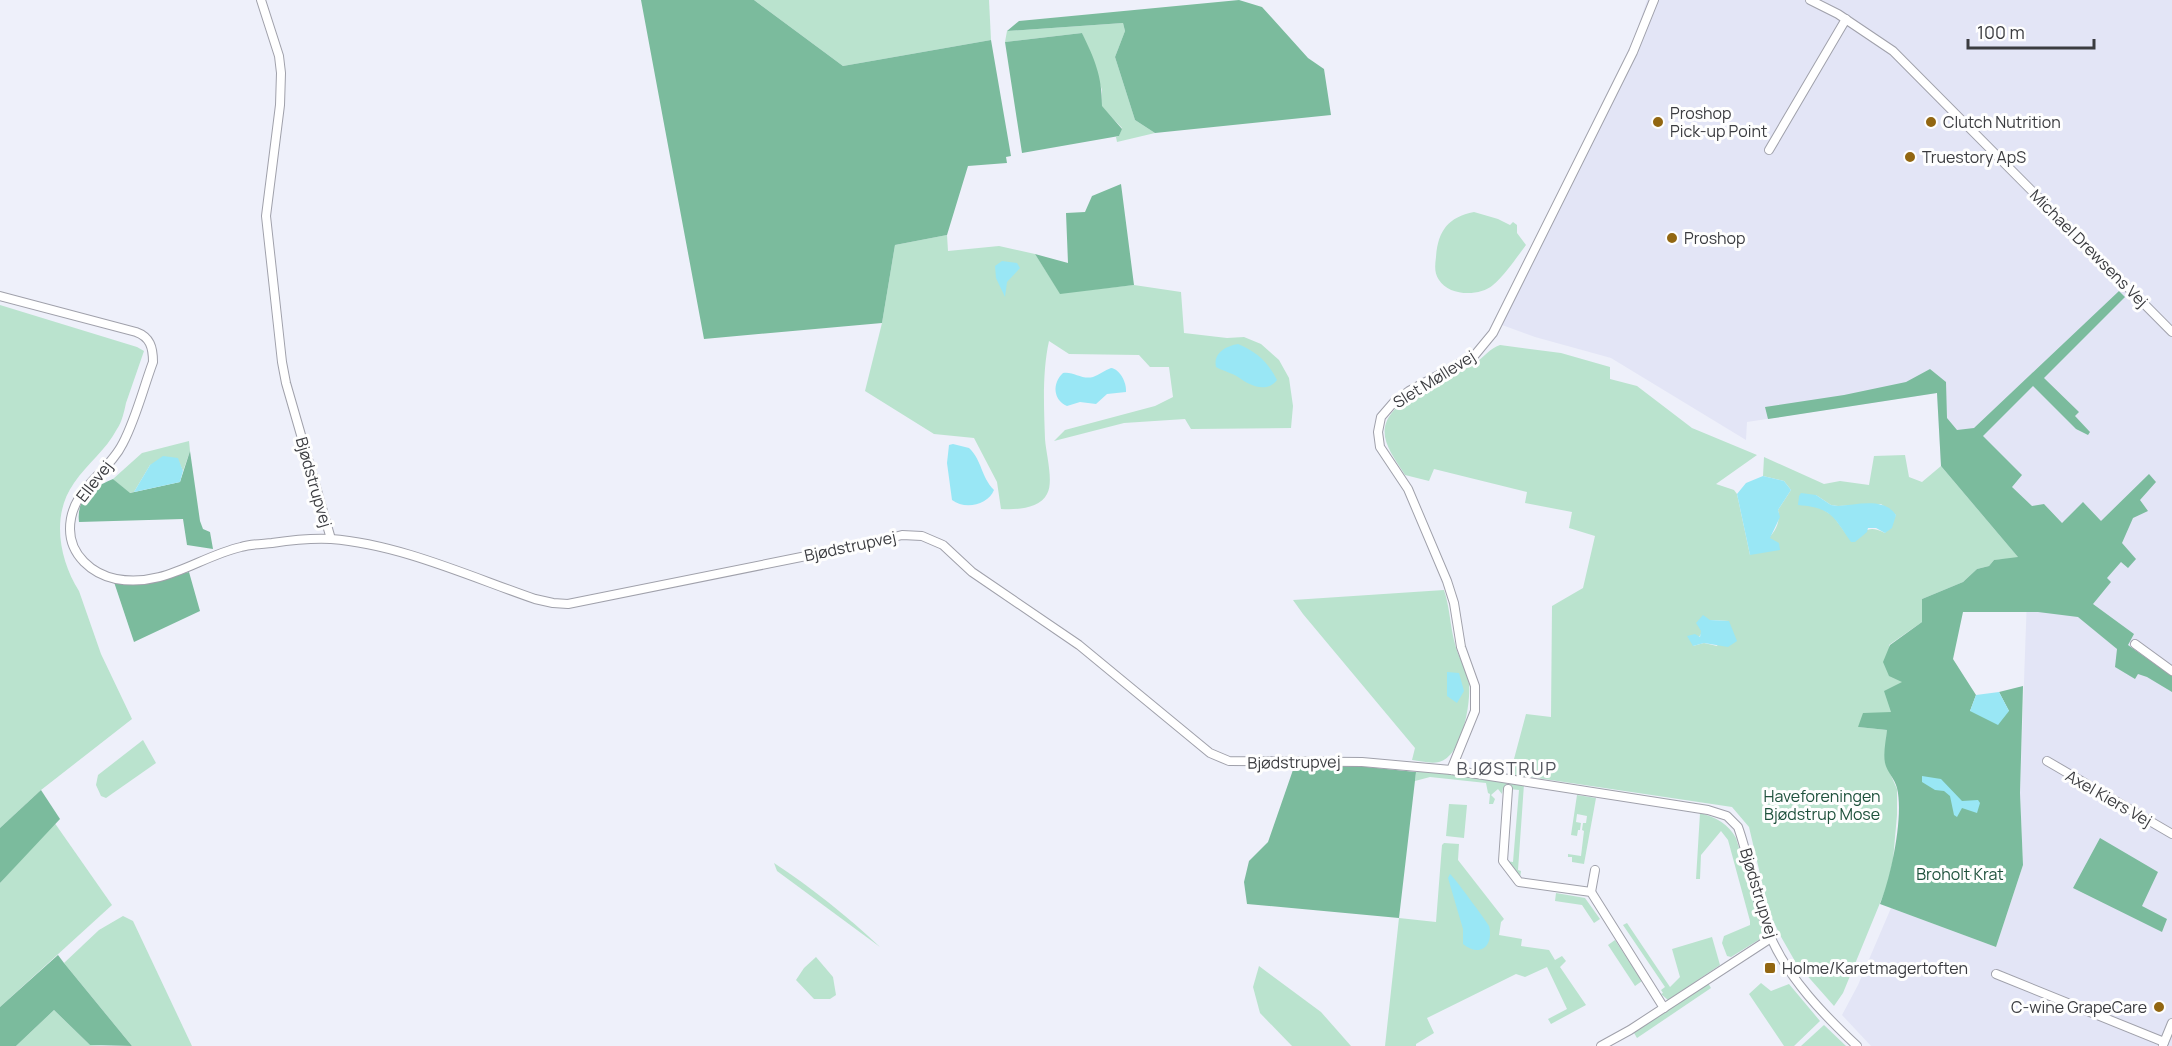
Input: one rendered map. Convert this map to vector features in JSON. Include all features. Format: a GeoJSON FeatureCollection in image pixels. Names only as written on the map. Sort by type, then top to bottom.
{"type":"FeatureCollection","features":[{"type":"Feature","properties":{"kind":"street","name":"Bjødstrupvej"},"geometry":{"type":"LineString","coordinates":[[261,0],[279,56],[282,73],[266,216],[282,362],[331,539],[389,549],[535,599],[568,604],[902,535],[922,536],[943,545],[980,577],[1079,645],[1191,738],[1220,758],[1239,763],[1311,760],[1451,770],[1708,810],[1727,816],[1738,826],[1771,938],[1806,994],[1857,1046]]}},
{"type":"Feature","properties":{"kind":"street","name":"Slet Møllevej"},"geometry":{"type":"LineString","coordinates":[[1451,770],[1475,711],[1475,686],[1461,647],[1451,592],[1408,489],[1380,447],[1379,424],[1386,409],[1394,402],[1409,391],[1474,356],[1493,333],[1633,52],[1654,0]]}},
{"type":"Feature","properties":{"kind":"street","name":"Michael Drewsens Vej"},"geometry":{"type":"LineString","coordinates":[[1810,0],[1845,19],[1893,51],[2172,332]]}},
{"type":"Feature","properties":{"kind":"street"},"geometry":{"type":"LineString","coordinates":[[1769,150],[1845,19]]}},
{"type":"Feature","properties":{"kind":"street","name":"Ellevej"},"geometry":{"type":"LineString","coordinates":[[0,296],[140,333],[147,337],[153,351],[153,362],[122,446],[87,486],[72,510],[70,531],[76,550],[85,564],[115,579],[139,580],[184,570],[241,546],[331,539]]}},
{"type":"Feature","properties":{"kind":"street"},"geometry":{"type":"LineString","coordinates":[[2135,644],[2172,671]]}},
{"type":"Feature","properties":{"kind":"street","name":"Axel Kiers Vej"},"geometry":{"type":"LineString","coordinates":[[2047,761],[2172,834]]}},
{"type":"Feature","properties":{"kind":"street"},"geometry":{"type":"LineString","coordinates":[[1508,789],[1503,861],[1519,882],[1592,892]]}},
{"type":"Feature","properties":{"kind":"street"},"geometry":{"type":"LineString","coordinates":[[1595,870],[1592,892],[1664,1008]]}},
{"type":"Feature","properties":{"kind":"street"},"geometry":{"type":"LineString","coordinates":[[1601,1046],[1771,938]]}},
{"type":"Feature","properties":{"kind":"street"},"geometry":{"type":"LineString","coordinates":[[1996,974],[2163,1044],[2172,1023]]}},
{"type":"Feature","properties":{"kind":"shaded area"},"geometry":{"type":"Polygon","coordinates":[[[1647,0],[2172,0],[2172,1046],[1871,1046],[1842,1015],[1858,985],[1891,908],[1996,947],[2023,865],[2020,793],[2028,569],[1941,466],[1937,393],[1747,422],[1746,440],[1611,358],[1535,337],[1494,322],[1632,45],[1647,0]]]}},
{"type":"Feature","properties":{"kind":"green space"},"geometry":{"type":"Polygon","coordinates":[[[641,0],[754,0],[843,66],[991,40],[1011,156],[1006,157],[1007,163],[968,166],[947,235],[895,245],[882,323],[704,339],[641,0]]]}},
{"type":"Feature","properties":{"kind":"green space"},"geometry":{"type":"Polygon","coordinates":[[[754,0],[989,0],[991,40],[843,66],[754,0]]]}},
{"type":"Feature","properties":{"kind":"green space"},"geometry":{"type":"Polygon","coordinates":[[[1239,0],[1262,7],[1308,58],[1324,69],[1331,115],[1155,133],[1135,120],[1115,57],[1125,31],[1123,23],[1007,31],[1019,21],[1239,0]]]}},
{"type":"Feature","properties":{"kind":"green space"},"geometry":{"type":"Polygon","coordinates":[[[1123,23],[1125,31],[1115,57],[1135,120],[1155,133],[1117,142],[1116,137],[1119,136],[1122,128],[1102,107],[1102,90],[1082,33],[1005,42],[1007,31],[1123,23]]]}},
{"type":"Feature","properties":{"kind":"green space"},"geometry":{"type":"Polygon","coordinates":[[[1082,33],[1097,68],[1102,106],[1122,129],[1119,136],[1022,153],[1005,42],[1082,33]]]}},
{"type":"Feature","properties":{"kind":"green space"},"geometry":{"type":"Polygon","coordinates":[[[1121,184],[1134,285],[1060,294],[1035,254],[1068,263],[1066,213],[1085,212],[1092,196],[1121,184]]]}},
{"type":"Feature","properties":{"kind":"green space"},"geometry":{"type":"Polygon","coordinates":[[[1474,212],[1510,225],[1513,222],[1517,225],[1517,233],[1526,245],[1507,271],[1493,285],[1480,292],[1457,292],[1444,285],[1437,277],[1435,266],[1437,248],[1442,233],[1451,222],[1457,217],[1474,212]]]}},
{"type":"Feature","properties":{"kind":"green space"},"geometry":{"type":"Polygon","coordinates":[[[947,235],[948,251],[999,246],[1035,254],[1060,293],[1134,285],[1181,292],[1184,333],[1227,338],[1244,337],[1261,344],[1279,360],[1289,378],[1293,406],[1291,428],[1191,429],[1185,419],[1124,423],[1054,441],[1065,430],[1155,406],[1173,397],[1169,367],[1150,367],[1139,355],[1069,354],[1049,341],[1045,365],[1044,402],[1045,439],[1050,475],[1049,489],[1044,499],[1033,506],[1001,509],[997,482],[974,438],[934,434],[865,391],[882,323],[895,245],[947,235]]]}},
{"type":"Feature","properties":{"kind":"green space","name":"Broholt Krat"},"geometry":{"type":"Polygon","coordinates":[[[2119,291],[2125,297],[2044,378],[2079,412],[2075,416],[2090,432],[2088,435],[2076,429],[2033,386],[1983,436],[2022,475],[2012,487],[2032,506],[2044,504],[2062,523],[2083,502],[2101,521],[2149,474],[2156,482],[2140,500],[2148,511],[2133,518],[2122,543],[2136,559],[2128,568],[2121,562],[2107,578],[2111,582],[2093,604],[2134,634],[2128,645],[2172,676],[2172,692],[2147,677],[2138,674],[2135,679],[2115,667],[2117,649],[2078,617],[2038,612],[1963,612],[1953,659],[1976,695],[1970,711],[2009,711],[1999,692],[2023,686],[2020,793],[2023,865],[1996,947],[1880,904],[1898,830],[1899,800],[1896,785],[1885,763],[1887,730],[1858,727],[1863,713],[1891,712],[1884,691],[1902,682],[1889,676],[1883,662],[1890,645],[1922,622],[1922,599],[1963,582],[1977,569],[1989,566],[1994,560],[2018,557],[1941,466],[1937,393],[1768,419],[1765,407],[1844,395],[1906,382],[1930,369],[1946,382],[1947,418],[1957,430],[1974,428],[2119,291]]]}},
{"type":"Feature","properties":{"kind":"green space"},"geometry":{"type":"Polygon","coordinates":[[[0,305],[144,351],[123,417],[113,437],[74,483],[62,509],[60,523],[60,537],[67,565],[79,591],[101,654],[132,719],[41,790],[0,828],[0,305]]]}},
{"type":"Feature","properties":{"kind":"green space","name":"Haveforeningen Bjødstrup Mose"},"geometry":{"type":"Polygon","coordinates":[[[1496,346],[1561,353],[1610,367],[1610,379],[1637,386],[1692,428],[1757,455],[1716,484],[1734,490],[1737,494],[1750,555],[1775,530],[1778,524],[1778,510],[1791,490],[1784,481],[1763,476],[1764,457],[1824,484],[1840,481],[1869,485],[1874,456],[1905,455],[1909,477],[1922,482],[1941,466],[2019,558],[1994,560],[1989,566],[1977,569],[1963,582],[1922,599],[1922,622],[1889,645],[1903,682],[1891,712],[1858,727],[1887,730],[1885,762],[1897,789],[1893,860],[1887,886],[1843,993],[1834,1006],[1796,963],[1780,935],[1769,912],[1749,827],[1732,807],[1510,774],[1526,714],[1551,717],[1552,606],[1583,588],[1595,536],[1569,528],[1572,512],[1525,503],[1527,492],[1434,469],[1429,481],[1405,475],[1389,449],[1385,433],[1386,424],[1397,407],[1474,364],[1496,346]],[[1816,495],[1819,507],[1833,516],[1852,542],[1867,530],[1874,529],[1885,533],[1896,515],[1881,504],[1838,506],[1831,505],[1816,495]],[[1710,620],[1699,637],[1695,635],[1693,646],[1704,643],[1717,646],[1729,621],[1710,620]]]}},
{"type":"Feature","properties":{"kind":"green space"},"geometry":{"type":"Polygon","coordinates":[[[189,441],[190,451],[183,471],[177,458],[150,465],[134,492],[129,493],[113,479],[142,453],[189,441]]]}},
{"type":"Feature","properties":{"kind":"green space"},"geometry":{"type":"Polygon","coordinates":[[[190,451],[200,521],[203,529],[210,532],[213,549],[187,545],[183,519],[79,522],[80,506],[83,500],[93,490],[113,479],[130,493],[180,482],[190,451]]]}},
{"type":"Feature","properties":{"kind":"green space"},"geometry":{"type":"Polygon","coordinates":[[[189,572],[200,611],[134,642],[114,582],[139,583],[189,572]]]}},
{"type":"Feature","properties":{"kind":"green space"},"geometry":{"type":"Polygon","coordinates":[[[1444,590],[1456,649],[1468,679],[1469,693],[1463,728],[1454,750],[1447,758],[1429,763],[1412,760],[1415,748],[1293,600],[1444,590]]]}},
{"type":"Feature","properties":{"kind":"green space"},"geometry":{"type":"Polygon","coordinates":[[[143,740],[156,763],[106,798],[101,796],[96,785],[98,775],[143,740]]]}},
{"type":"Feature","properties":{"kind":"green space"},"geometry":{"type":"Polygon","coordinates":[[[1357,766],[1416,772],[1399,918],[1247,904],[1244,882],[1249,861],[1268,842],[1294,767],[1357,766]]]}},
{"type":"Feature","properties":{"kind":"green space"},"geometry":{"type":"Polygon","coordinates":[[[1436,771],[1507,781],[1506,788],[1503,788],[1502,794],[1498,789],[1491,795],[1495,799],[1493,804],[1489,804],[1490,794],[1486,783],[1430,777],[1415,781],[1416,772],[1436,771]]]}},
{"type":"Feature","properties":{"kind":"green space"},"geometry":{"type":"Polygon","coordinates":[[[1509,782],[1524,784],[1518,870],[1521,871],[1520,878],[1506,861],[1513,862],[1519,790],[1509,789],[1509,782]]]}},
{"type":"Feature","properties":{"kind":"green space"},"geometry":{"type":"Polygon","coordinates":[[[41,790],[60,819],[0,883],[0,828],[41,790]]]}},
{"type":"Feature","properties":{"kind":"green space"},"geometry":{"type":"Polygon","coordinates":[[[1577,795],[1596,798],[1584,864],[1572,862],[1572,857],[1568,857],[1568,854],[1581,856],[1583,823],[1586,823],[1587,816],[1577,814],[1576,822],[1581,823],[1580,830],[1577,836],[1571,835],[1577,795]]]}},
{"type":"Feature","properties":{"kind":"green space"},"geometry":{"type":"Polygon","coordinates":[[[1449,804],[1467,805],[1464,838],[1446,836],[1449,804]]]}},
{"type":"Feature","properties":{"kind":"green space"},"geometry":{"type":"Polygon","coordinates":[[[1700,813],[1721,822],[1736,838],[1763,928],[1760,939],[1731,957],[1727,956],[1722,943],[1724,936],[1750,925],[1750,921],[1728,840],[1721,831],[1701,855],[1700,879],[1696,879],[1700,813]]]}},
{"type":"Feature","properties":{"kind":"green space"},"geometry":{"type":"Polygon","coordinates":[[[54,822],[112,905],[0,1007],[0,883],[54,822]]]}},
{"type":"Feature","properties":{"kind":"green space"},"geometry":{"type":"Polygon","coordinates":[[[2100,838],[2158,872],[2142,906],[2167,919],[2162,932],[2073,888],[2100,838]]]}},
{"type":"Feature","properties":{"kind":"green space"},"geometry":{"type":"Polygon","coordinates":[[[1444,843],[1459,844],[1458,860],[1504,919],[1501,922],[1499,935],[1522,939],[1521,946],[1549,950],[1555,960],[1562,956],[1566,961],[1560,967],[1586,1005],[1551,1024],[1548,1019],[1567,1009],[1547,967],[1525,977],[1516,974],[1427,1018],[1434,1033],[1416,1046],[1385,1046],[1399,918],[1436,922],[1444,843]]]}},
{"type":"Feature","properties":{"kind":"green space"},"geometry":{"type":"Polygon","coordinates":[[[774,863],[829,903],[880,947],[777,871],[774,863]]]}},
{"type":"Feature","properties":{"kind":"green space"},"geometry":{"type":"Polygon","coordinates":[[[1556,893],[1585,898],[1600,919],[1594,923],[1582,905],[1555,901],[1556,893]]]}},
{"type":"Feature","properties":{"kind":"green space"},"geometry":{"type":"Polygon","coordinates":[[[123,916],[133,921],[192,1046],[132,1046],[64,963],[99,930],[123,916]]]}},
{"type":"Feature","properties":{"kind":"green space"},"geometry":{"type":"Polygon","coordinates":[[[1627,923],[1670,987],[1680,977],[1672,949],[1712,937],[1720,965],[1668,1000],[1661,994],[1663,993],[1661,990],[1665,987],[1623,925],[1627,923]]]}},
{"type":"Feature","properties":{"kind":"green space"},"geometry":{"type":"Polygon","coordinates":[[[1615,940],[1642,981],[1635,986],[1608,945],[1615,940]]]}},
{"type":"Feature","properties":{"kind":"green space"},"geometry":{"type":"Polygon","coordinates":[[[58,955],[132,1046],[90,1045],[54,1010],[16,1046],[0,1046],[0,1007],[58,955]]]}},
{"type":"Feature","properties":{"kind":"green space"},"geometry":{"type":"Polygon","coordinates":[[[816,957],[833,977],[836,995],[830,999],[814,999],[796,980],[804,968],[816,957]]]}},
{"type":"Feature","properties":{"kind":"green space"},"geometry":{"type":"Polygon","coordinates":[[[1259,966],[1321,1012],[1351,1046],[1292,1046],[1260,1013],[1253,987],[1259,966]]]}},
{"type":"Feature","properties":{"kind":"green space"},"geometry":{"type":"Polygon","coordinates":[[[1708,983],[1711,988],[1637,1038],[1634,1033],[1708,983]]]}},
{"type":"Feature","properties":{"kind":"green space"},"geometry":{"type":"Polygon","coordinates":[[[1761,983],[1771,991],[1789,984],[1820,1021],[1794,1046],[1784,1046],[1749,994],[1761,983]]]}},
{"type":"Feature","properties":{"kind":"green space"},"geometry":{"type":"Polygon","coordinates":[[[54,1010],[90,1045],[102,1046],[16,1046],[54,1010]]]}},
{"type":"Feature","properties":{"kind":"green space"},"geometry":{"type":"Polygon","coordinates":[[[1824,1025],[1846,1046],[1801,1046],[1824,1025]]]}},
{"type":"Feature","properties":{"kind":"water"},"geometry":{"type":"Polygon","coordinates":[[[1002,261],[1017,263],[1020,268],[1007,282],[1005,297],[996,278],[995,266],[1002,261]]]}},
{"type":"Feature","properties":{"kind":"water"},"geometry":{"type":"Polygon","coordinates":[[[1238,344],[1251,350],[1270,368],[1277,380],[1273,384],[1268,387],[1258,387],[1216,367],[1218,354],[1229,346],[1238,344]]]}},
{"type":"Feature","properties":{"kind":"water"},"geometry":{"type":"Polygon","coordinates":[[[1111,368],[1122,377],[1126,392],[1107,394],[1096,404],[1080,402],[1067,406],[1059,400],[1056,386],[1063,373],[1089,378],[1111,368]]]}},
{"type":"Feature","properties":{"kind":"water"},"geometry":{"type":"Polygon","coordinates":[[[949,445],[969,448],[994,490],[982,502],[963,505],[952,500],[947,463],[949,445]]]}},
{"type":"Feature","properties":{"kind":"water"},"geometry":{"type":"Polygon","coordinates":[[[163,456],[178,458],[183,471],[180,482],[134,492],[150,465],[163,456]]]}},
{"type":"Feature","properties":{"kind":"water"},"geometry":{"type":"Polygon","coordinates":[[[1763,476],[1784,481],[1791,490],[1778,510],[1780,517],[1770,538],[1779,543],[1780,550],[1750,555],[1737,494],[1746,483],[1763,476]]]}},
{"type":"Feature","properties":{"kind":"water"},"geometry":{"type":"Polygon","coordinates":[[[1801,493],[1816,495],[1831,505],[1877,504],[1891,509],[1896,515],[1892,528],[1885,533],[1876,528],[1868,528],[1867,532],[1855,542],[1851,542],[1835,520],[1825,511],[1798,505],[1801,493]]]}},
{"type":"Feature","properties":{"kind":"water"},"geometry":{"type":"Polygon","coordinates":[[[1703,615],[1710,620],[1729,621],[1737,641],[1728,647],[1704,643],[1693,646],[1687,636],[1695,634],[1700,637],[1701,631],[1696,623],[1703,615]]]}},
{"type":"Feature","properties":{"kind":"water"},"geometry":{"type":"Polygon","coordinates":[[[1447,672],[1459,673],[1464,691],[1457,703],[1447,696],[1447,672]]]}},
{"type":"Feature","properties":{"kind":"water"},"geometry":{"type":"Polygon","coordinates":[[[1999,692],[2009,711],[1998,725],[1970,711],[1976,695],[1999,692]]]}},
{"type":"Feature","properties":{"kind":"water"},"geometry":{"type":"Polygon","coordinates":[[[1922,776],[1941,779],[1962,801],[1978,800],[1980,803],[1977,813],[1962,808],[1957,817],[1954,815],[1950,796],[1922,782],[1922,776]]]}},
{"type":"Feature","properties":{"kind":"water"},"geometry":{"type":"Polygon","coordinates":[[[1450,874],[1489,926],[1489,939],[1484,948],[1480,950],[1463,944],[1463,929],[1448,878],[1450,874]]]}},
{"type":"Feature","properties":{"kind":"place","name":"Proshop Pick-up Point"},"geometry":{"type":"Point","coordinates":[1658,122]}},
{"type":"Feature","properties":{"kind":"place","name":"Clutch Nutrition"},"geometry":{"type":"Point","coordinates":[1931,122]}},
{"type":"Feature","properties":{"kind":"place","name":"Truestory ApS"},"geometry":{"type":"Point","coordinates":[1910,157]}},
{"type":"Feature","properties":{"kind":"place","name":"Proshop"},"geometry":{"type":"Point","coordinates":[1672,238]}},
{"type":"Feature","properties":{"kind":"place","name":"Holme/Karetmagertoften"},"geometry":{"type":"Point","coordinates":[1770,968]}},
{"type":"Feature","properties":{"kind":"place","name":"C-wine GrapeCare"},"geometry":{"type":"Point","coordinates":[2159,1007]}},
{"type":"Feature","properties":{"kind":"district","name":"BJØSTRUP"},"geometry":{"type":"Point","coordinates":[1507,769]}}]}
